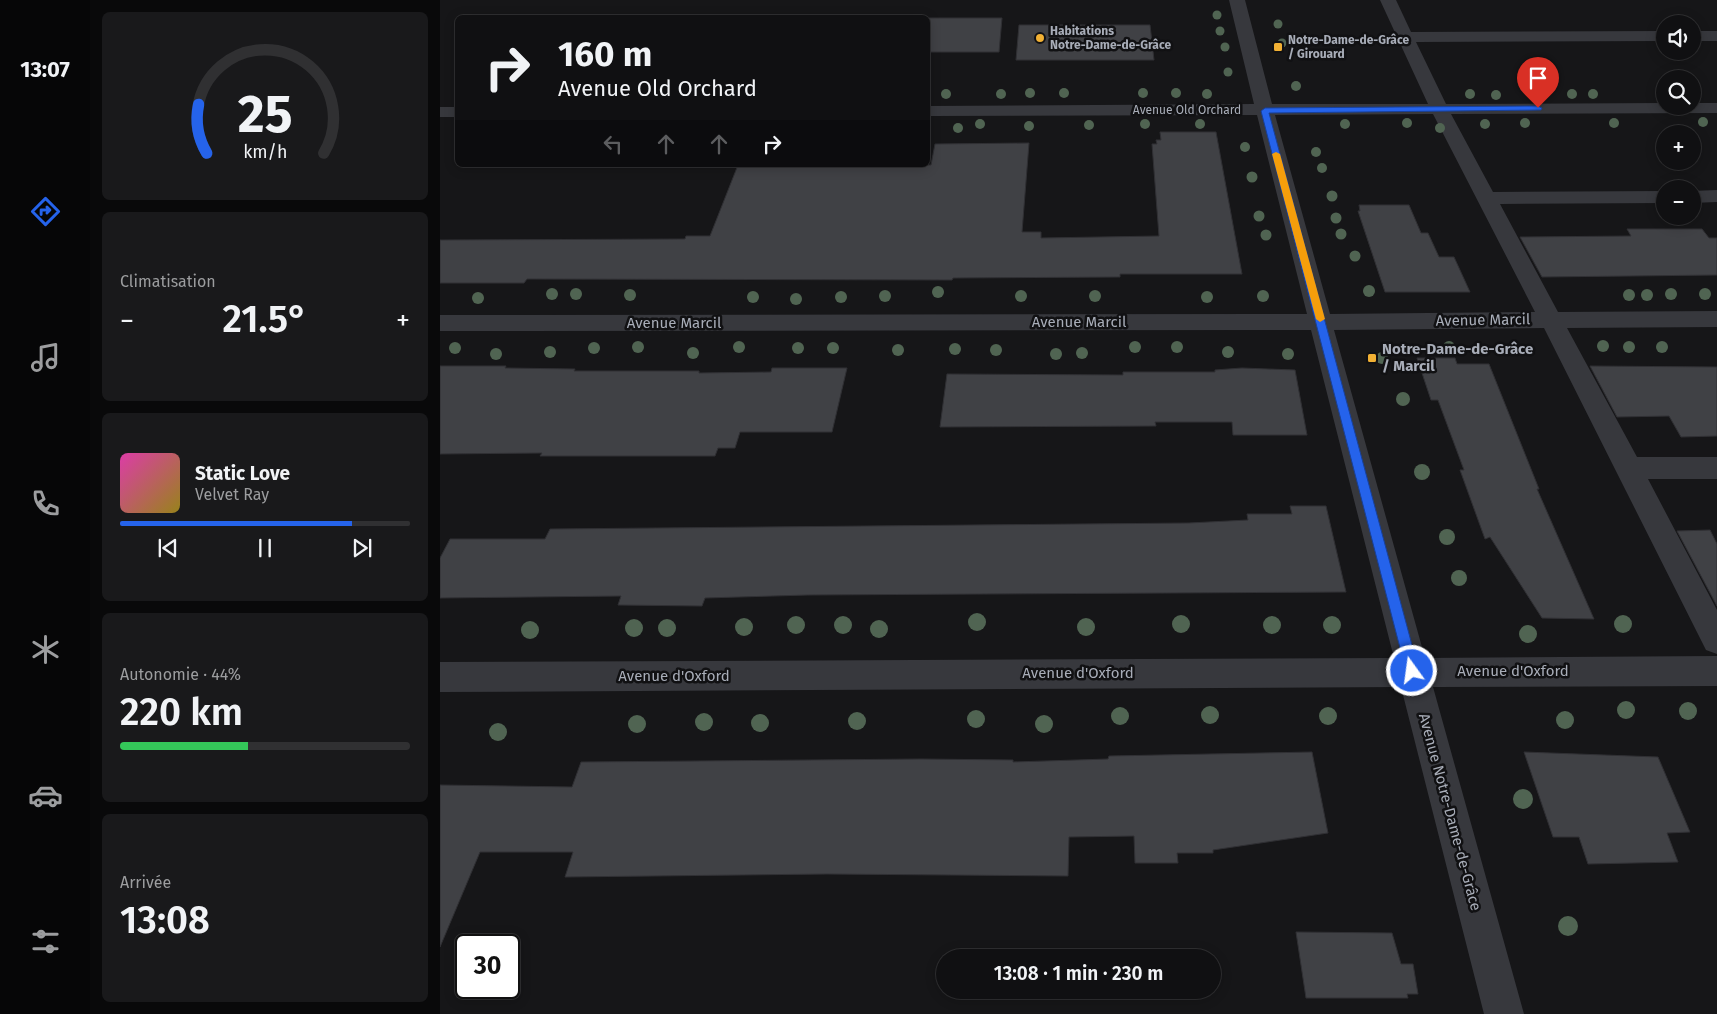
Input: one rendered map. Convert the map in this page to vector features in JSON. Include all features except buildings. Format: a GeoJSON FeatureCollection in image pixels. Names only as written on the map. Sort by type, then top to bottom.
{"type":"FeatureCollection","features":[{"type":"Feature","properties":{"kind":"street","name":"Avenue Notre-Dame-de-Grâce"},"geometry":{"type":"LineString","coordinates":[[1237,0],[1412,671],[1504,1014]]}},
{"type":"Feature","properties":{"kind":"street"},"geometry":{"type":"LineString","coordinates":[[1388,0],[1438,108],[1629,468],[1717,640]]}},
{"type":"Feature","properties":{"kind":"street"},"geometry":{"type":"LineString","coordinates":[[1406,37],[1656,36]]}},
{"type":"Feature","properties":{"kind":"street"},"geometry":{"type":"LineString","coordinates":[[1701,36],[1717,36]]}},
{"type":"Feature","properties":{"kind":"street","name":"Avenue Old Orchard"},"geometry":{"type":"LineString","coordinates":[[930,111],[1717,108]]}},
{"type":"Feature","properties":{"kind":"street"},"geometry":{"type":"LineString","coordinates":[[440,112],[455,112]]}},
{"type":"Feature","properties":{"kind":"street"},"geometry":{"type":"LineString","coordinates":[[1701,196],[1717,196]]}},
{"type":"Feature","properties":{"kind":"street"},"geometry":{"type":"LineString","coordinates":[[1485,198],[1656,197]]}},
{"type":"Feature","properties":{"kind":"street","name":"Avenue Marcil"},"geometry":{"type":"LineString","coordinates":[[440,323],[1321,322],[1717,319]]}},
{"type":"Feature","properties":{"kind":"street"},"geometry":{"type":"LineString","coordinates":[[1629,468],[1717,468]]}},
{"type":"Feature","properties":{"kind":"street","name":"Avenue d'Oxford"},"geometry":{"type":"LineString","coordinates":[[440,678],[1412,671],[1717,671]]}},
{"type":"Feature","properties":{"kind":"slow traffic"},"geometry":{"type":"LineString","coordinates":[[1276,154],[1320,319]]}},
{"type":"Feature","properties":{"kind":"place","name":"Habitations Notre-Dame-de-Grâce"},"geometry":{"type":"Point","coordinates":[1040,38]}},
{"type":"Feature","properties":{"kind":"place","name":"Notre-Dame-de-Grâce / Girouard"},"geometry":{"type":"Point","coordinates":[1278,47]}},
{"type":"Feature","properties":{"kind":"place","name":"Notre-Dame-de-Grâce / Marcil"},"geometry":{"type":"Point","coordinates":[1372,358]}},
{"type":"Feature","properties":{"kind":"route"},"geometry":{"type":"LineString","coordinates":[[1412,671],[1265,111],[1538,108]]}}]}
